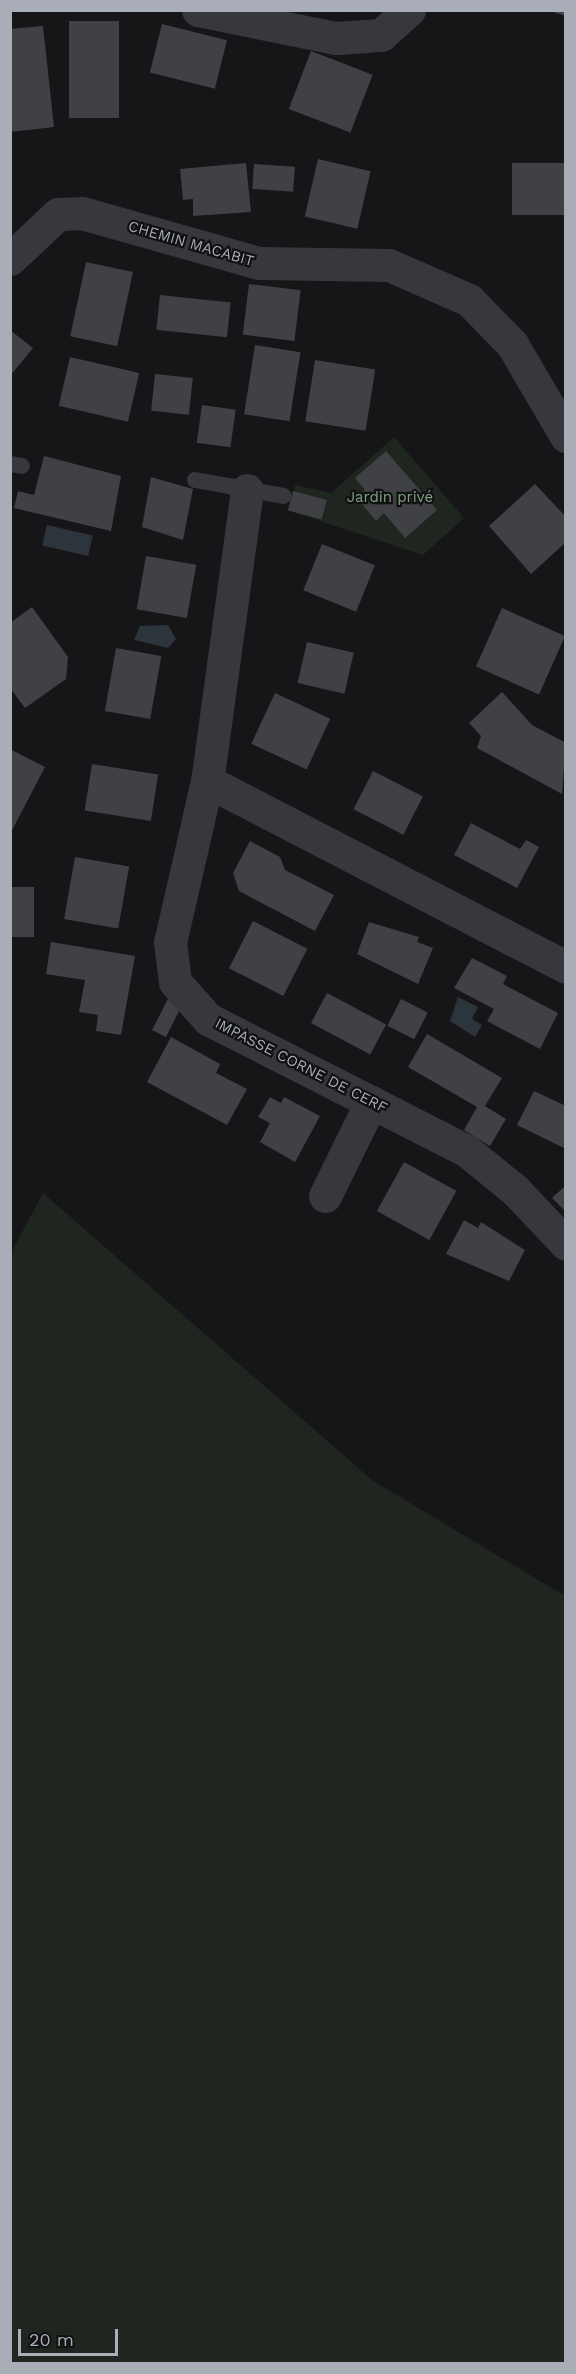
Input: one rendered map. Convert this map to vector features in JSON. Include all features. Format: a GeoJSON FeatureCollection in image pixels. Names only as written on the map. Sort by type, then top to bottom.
{"type":"FeatureCollection","features":[{"type":"Feature","properties":{"kind":"street"},"geometry":{"type":"LineString","coordinates":[[198,10],[336,38],[381,35],[410,10]]}},
{"type":"Feature","properties":{"kind":"street","name":"CHEMIN MACABIT"},"geometry":{"type":"LineString","coordinates":[[10,259],[58,214],[82,213],[259,264],[389,266],[469,300],[512,344],[566,436]]}},
{"type":"Feature","properties":{"kind":"street","name":"IMPASSE CORNE DE CERF"},"geometry":{"type":"LineString","coordinates":[[247,490],[207,782],[170,942],[175,982],[208,1019],[466,1151],[515,1190],[566,1244]]}},
{"type":"Feature","properties":{"kind":"street"},"geometry":{"type":"LineString","coordinates":[[207,782],[566,967]]}},
{"type":"Feature","properties":{"kind":"street"},"geometry":{"type":"LineString","coordinates":[[325,1197],[371,1102]]}},
{"type":"Feature","properties":{"kind":"lane"},"geometry":{"type":"LineString","coordinates":[[195,480],[284,496]]}},
{"type":"Feature","properties":{"kind":"green space","name":"Jardin privé"},"geometry":{"type":"Polygon","coordinates":[[[394,437],[464,518],[423,555],[290,511],[295,485],[331,493],[394,437]]]}},
{"type":"Feature","properties":{"kind":"green space"},"geometry":{"type":"Polygon","coordinates":[[[43,1193],[372,1480],[565,1596],[565,2363],[11,2363],[10,1255],[43,1193]]]}},
{"type":"Feature","properties":{"kind":"shaded area"},"geometry":{"type":"Polygon","coordinates":[[[47,525],[93,536],[88,556],[42,545],[47,525]]]}},
{"type":"Feature","properties":{"kind":"shaded area"},"geometry":{"type":"Polygon","coordinates":[[[168,625],[176,639],[168,648],[134,640],[140,626],[168,625]]]}},
{"type":"Feature","properties":{"kind":"shaded area"},"geometry":{"type":"Polygon","coordinates":[[[458,997],[478,1007],[472,1019],[482,1025],[475,1037],[450,1021],[458,997]]]}},
{"type":"Feature","properties":{"kind":"building"},"geometry":{"type":"Polygon","coordinates":[[[566,10],[566,16],[549,11],[566,10]]]}},
{"type":"Feature","properties":{"kind":"building"},"geometry":{"type":"Polygon","coordinates":[[[69,21],[119,21],[119,118],[69,118],[69,21]]]}},
{"type":"Feature","properties":{"kind":"building"},"geometry":{"type":"Polygon","coordinates":[[[162,24],[227,40],[215,89],[150,73],[162,24]]]}},
{"type":"Feature","properties":{"kind":"building"},"geometry":{"type":"Polygon","coordinates":[[[43,26],[54,127],[10,132],[10,29],[43,26]]]}},
{"type":"Feature","properties":{"kind":"building"},"geometry":{"type":"Polygon","coordinates":[[[311,51],[373,75],[350,133],[289,109],[311,51]]]}},
{"type":"Feature","properties":{"kind":"building"},"geometry":{"type":"Polygon","coordinates":[[[318,159],[371,171],[357,229],[305,216],[318,159]]]}},
{"type":"Feature","properties":{"kind":"building"},"geometry":{"type":"Polygon","coordinates":[[[246,163],[251,212],[193,216],[193,199],[183,200],[180,169],[246,163]]]}},
{"type":"Feature","properties":{"kind":"building"},"geometry":{"type":"Polygon","coordinates":[[[512,163],[566,163],[566,215],[512,215],[512,163]]]}},
{"type":"Feature","properties":{"kind":"building"},"geometry":{"type":"Polygon","coordinates":[[[254,164],[295,167],[293,192],[252,189],[254,164]]]}},
{"type":"Feature","properties":{"kind":"building"},"geometry":{"type":"Polygon","coordinates":[[[86,262],[133,272],[117,346],[70,336],[86,262]]]}},
{"type":"Feature","properties":{"kind":"building"},"geometry":{"type":"Polygon","coordinates":[[[249,284],[301,290],[294,341],[243,335],[249,284]]]}},
{"type":"Feature","properties":{"kind":"building"},"geometry":{"type":"Polygon","coordinates":[[[160,295],[231,302],[227,337],[156,330],[160,295]]]}},
{"type":"Feature","properties":{"kind":"building"},"geometry":{"type":"Polygon","coordinates":[[[10,330],[33,348],[10,376],[10,330]]]}},
{"type":"Feature","properties":{"kind":"building"},"geometry":{"type":"Polygon","coordinates":[[[255,345],[300,352],[289,421],[244,414],[255,345]]]}},
{"type":"Feature","properties":{"kind":"building"},"geometry":{"type":"Polygon","coordinates":[[[70,357],[139,373],[128,422],[59,406],[70,357]]]}},
{"type":"Feature","properties":{"kind":"building"},"geometry":{"type":"Polygon","coordinates":[[[315,360],[375,370],[366,431],[305,421],[315,360]]]}},
{"type":"Feature","properties":{"kind":"building"},"geometry":{"type":"Polygon","coordinates":[[[155,374],[193,378],[189,415],[151,411],[155,374]]]}},
{"type":"Feature","properties":{"kind":"building"},"geometry":{"type":"Polygon","coordinates":[[[202,405],[236,410],[230,447],[197,443],[202,405]]]}},
{"type":"Feature","properties":{"kind":"building"},"geometry":{"type":"Polygon","coordinates":[[[386,451],[437,510],[405,538],[384,513],[376,521],[356,497],[365,490],[355,478],[386,451]]]}},
{"type":"Feature","properties":{"kind":"building"},"geometry":{"type":"Polygon","coordinates":[[[44,456],[121,476],[111,531],[14,508],[18,491],[34,495],[44,456]]]}},
{"type":"Feature","properties":{"kind":"building"},"geometry":{"type":"Polygon","coordinates":[[[151,477],[193,489],[183,540],[142,527],[151,477]]]}},
{"type":"Feature","properties":{"kind":"building"},"geometry":{"type":"Polygon","coordinates":[[[535,484],[566,517],[566,542],[531,574],[489,526],[535,484]]]}},
{"type":"Feature","properties":{"kind":"building"},"geometry":{"type":"Polygon","coordinates":[[[293,491],[327,500],[322,519],[288,510],[293,491]]]}},
{"type":"Feature","properties":{"kind":"building"},"geometry":{"type":"Polygon","coordinates":[[[322,544],[375,565],[356,612],[303,590],[322,544]]]}},
{"type":"Feature","properties":{"kind":"building"},"geometry":{"type":"Polygon","coordinates":[[[146,556],[196,565],[187,618],[137,609],[146,556]]]}},
{"type":"Feature","properties":{"kind":"building"},"geometry":{"type":"Polygon","coordinates":[[[32,607],[68,657],[66,679],[25,708],[10,688],[10,623],[32,607]]]}},
{"type":"Feature","properties":{"kind":"building"},"geometry":{"type":"Polygon","coordinates":[[[502,608],[565,636],[539,695],[476,666],[502,608]]]}},
{"type":"Feature","properties":{"kind":"building"},"geometry":{"type":"Polygon","coordinates":[[[307,642],[354,653],[344,694],[298,683],[307,642]]]}},
{"type":"Feature","properties":{"kind":"building"},"geometry":{"type":"Polygon","coordinates":[[[116,648],[161,656],[150,719],[105,711],[116,648]]]}},
{"type":"Feature","properties":{"kind":"building"},"geometry":{"type":"Polygon","coordinates":[[[502,692],[532,725],[566,743],[562,794],[477,748],[481,736],[469,723],[502,692]]]}},
{"type":"Feature","properties":{"kind":"building"},"geometry":{"type":"Polygon","coordinates":[[[275,693],[330,719],[307,770],[251,744],[275,693]]]}},
{"type":"Feature","properties":{"kind":"building"},"geometry":{"type":"Polygon","coordinates":[[[10,749],[45,767],[10,834],[10,749]]]}},
{"type":"Feature","properties":{"kind":"building"},"geometry":{"type":"Polygon","coordinates":[[[92,764],[158,774],[151,821],[85,810],[92,764]]]}},
{"type":"Feature","properties":{"kind":"building"},"geometry":{"type":"Polygon","coordinates":[[[373,771],[423,796],[403,835],[353,809],[373,771]]]}},
{"type":"Feature","properties":{"kind":"building"},"geometry":{"type":"Polygon","coordinates":[[[471,823],[520,849],[526,840],[539,847],[517,888],[454,855],[471,823]]]}},
{"type":"Feature","properties":{"kind":"building"},"geometry":{"type":"Polygon","coordinates":[[[250,841],[280,857],[285,870],[334,895],[315,931],[239,891],[233,873],[250,841]]]}},
{"type":"Feature","properties":{"kind":"building"},"geometry":{"type":"Polygon","coordinates":[[[75,857],[129,867],[118,929],[64,919],[75,857]]]}},
{"type":"Feature","properties":{"kind":"building"},"geometry":{"type":"Polygon","coordinates":[[[10,887],[34,887],[34,937],[10,937],[10,887]]]}},
{"type":"Feature","properties":{"kind":"building"},"geometry":{"type":"Polygon","coordinates":[[[253,921],[307,949],[283,996],[229,968],[253,921]]]}},
{"type":"Feature","properties":{"kind":"building"},"geometry":{"type":"Polygon","coordinates":[[[369,922],[419,937],[417,942],[433,948],[418,984],[357,954],[369,922]]]}},
{"type":"Feature","properties":{"kind":"building"},"geometry":{"type":"Polygon","coordinates":[[[51,942],[135,956],[121,1035],[96,1031],[98,1015],[79,1012],[85,980],[46,974],[51,942]]]}},
{"type":"Feature","properties":{"kind":"building"},"geometry":{"type":"Polygon","coordinates":[[[472,958],[507,976],[503,984],[558,1013],[540,1049],[487,1021],[494,1009],[454,988],[472,958]]]}},
{"type":"Feature","properties":{"kind":"building"},"geometry":{"type":"Polygon","coordinates":[[[327,993],[386,1024],[370,1054],[311,1023],[327,993]]]}},
{"type":"Feature","properties":{"kind":"building"},"geometry":{"type":"Polygon","coordinates":[[[168,999],[179,1011],[166,1037],[152,1030],[168,999]]]}},
{"type":"Feature","properties":{"kind":"building"},"geometry":{"type":"Polygon","coordinates":[[[401,999],[428,1013],[414,1039],[387,1026],[401,999]]]}},
{"type":"Feature","properties":{"kind":"building"},"geometry":{"type":"Polygon","coordinates":[[[427,1034],[502,1078],[485,1106],[506,1119],[490,1146],[464,1130],[477,1107],[408,1067],[427,1034]]]}},
{"type":"Feature","properties":{"kind":"building"},"geometry":{"type":"Polygon","coordinates":[[[171,1037],[220,1064],[216,1073],[247,1089],[227,1125],[147,1082],[171,1037]]]}},
{"type":"Feature","properties":{"kind":"building"},"geometry":{"type":"Polygon","coordinates":[[[534,1091],[566,1106],[566,1149],[517,1125],[534,1091]]]}},
{"type":"Feature","properties":{"kind":"building"},"geometry":{"type":"Polygon","coordinates":[[[270,1097],[281,1103],[284,1097],[320,1116],[295,1162],[260,1142],[270,1123],[258,1117],[270,1097]]]}},
{"type":"Feature","properties":{"kind":"building"},"geometry":{"type":"Polygon","coordinates":[[[404,1162],[456,1191],[429,1240],[377,1211],[404,1162]]]}},
{"type":"Feature","properties":{"kind":"building"},"geometry":{"type":"Polygon","coordinates":[[[566,1185],[566,1212],[552,1198],[566,1185]]]}},
{"type":"Feature","properties":{"kind":"building"},"geometry":{"type":"Polygon","coordinates":[[[464,1220],[478,1228],[481,1222],[525,1250],[509,1281],[446,1254],[464,1220]]]}}]}
